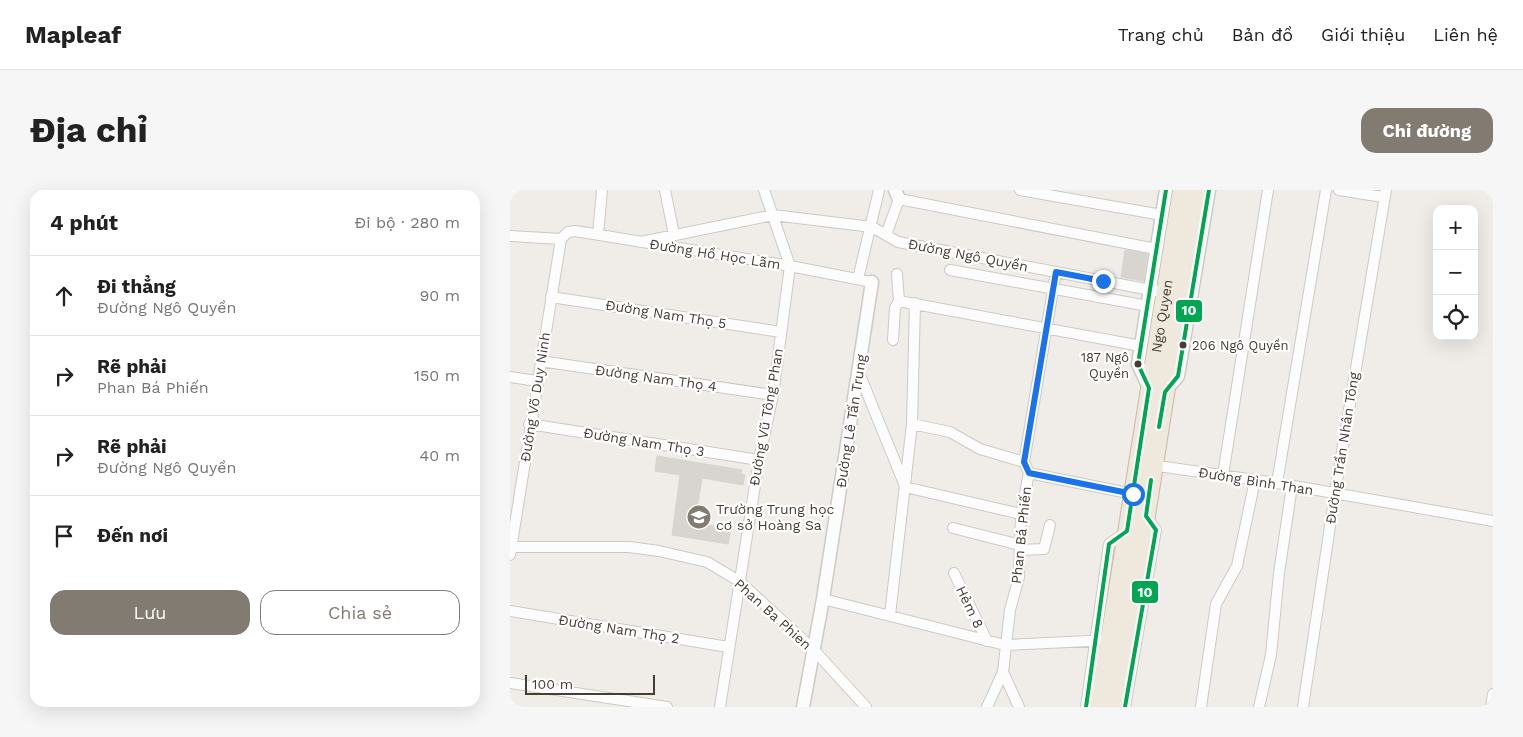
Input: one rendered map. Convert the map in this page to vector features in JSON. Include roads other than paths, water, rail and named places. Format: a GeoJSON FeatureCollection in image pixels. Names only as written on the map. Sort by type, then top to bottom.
{"type":"FeatureCollection","features":[{"type":"Feature","properties":{"kind":"highway","name":"Ngo Quyen"},"geometry":{"type":"LineString","coordinates":[[1157,390],[1158,291],[1182,190]]}},
{"type":"Feature","properties":{"kind":"highway","name":"Ngo Quyen"},"geometry":{"type":"LineString","coordinates":[[1124,707],[1146,516],[1146,464],[1157,390],[1197,190]]}},
{"type":"Feature","properties":{"kind":"highway","name":"Ngo Quyen"},"geometry":{"type":"LineString","coordinates":[[1099,707],[1103,640],[1127,531],[1133,494],[1146,464]]}},
{"type":"Feature","properties":{"kind":"street"},"geometry":{"type":"LineString","coordinates":[[598,235],[602,190]]}},
{"type":"Feature","properties":{"kind":"street"},"geometry":{"type":"LineString","coordinates":[[665,190],[674,236]]}},
{"type":"Feature","properties":{"kind":"street","name":"Đường Vũ Tông Phan"},"geometry":{"type":"LineString","coordinates":[[720,707],[759,460],[773,395],[790,266],[764,190]]}},
{"type":"Feature","properties":{"kind":"street"},"geometry":{"type":"LineString","coordinates":[[858,279],[872,227],[879,190]]}},
{"type":"Feature","properties":{"kind":"street"},"geometry":{"type":"LineString","coordinates":[[1020,190],[1162,216]]}},
{"type":"Feature","properties":{"kind":"street"},"geometry":{"type":"LineString","coordinates":[[1166,190],[1156,250],[1158,291],[1148,306],[1138,364],[1157,390],[1178,376],[1209,190]]}},
{"type":"Feature","properties":{"kind":"street"},"geometry":{"type":"LineString","coordinates":[[1223,475],[1268,190]]}},
{"type":"Feature","properties":{"kind":"street"},"geometry":{"type":"LineString","coordinates":[[1277,483],[1326,190]]}},
{"type":"Feature","properties":{"kind":"street"},"geometry":{"type":"LineString","coordinates":[[1339,190],[1385,193]]}},
{"type":"Feature","properties":{"kind":"street","name":"Đường Trần Nhân Tông"},"geometry":{"type":"LineString","coordinates":[[1303,707],[1335,493],[1385,193]]}},
{"type":"Feature","properties":{"kind":"street"},"geometry":{"type":"LineString","coordinates":[[886,235],[897,195],[1156,250]]}},
{"type":"Feature","properties":{"kind":"street","name":"Đường Ngô Quyền"},"geometry":{"type":"LineString","coordinates":[[641,242],[773,215],[872,227],[898,242],[1158,291]]}},
{"type":"Feature","properties":{"kind":"street","name":"Đường Hồ Học Lãm"},"geometry":{"type":"LineString","coordinates":[[560,239],[568,232],[575,231],[790,266],[872,282]]}},
{"type":"Feature","properties":{"kind":"street"},"geometry":{"type":"LineString","coordinates":[[510,236],[560,239]]}},
{"type":"Feature","properties":{"kind":"street","name":"Đường Võ Duy Ninh"},"geometry":{"type":"LineString","coordinates":[[510,549],[560,239]]}},
{"type":"Feature","properties":{"kind":"street"},"geometry":{"type":"LineString","coordinates":[[1016,284],[1020,265]]}},
{"type":"Feature","properties":{"kind":"street"},"geometry":{"type":"LineString","coordinates":[[950,270],[1016,284],[1054,288],[1098,298],[1148,306]]}},
{"type":"Feature","properties":{"kind":"street"},"geometry":{"type":"LineString","coordinates":[[912,424],[950,432],[980,448],[1024,462],[1048,329],[1056,272]]}},
{"type":"Feature","properties":{"kind":"street"},"geometry":{"type":"LineString","coordinates":[[893,340],[895,308],[899,301],[898,274]]}},
{"type":"Feature","properties":{"kind":"street"},"geometry":{"type":"LineString","coordinates":[[1098,298],[1103,281]]}},
{"type":"Feature","properties":{"kind":"street","name":"Đường Lê Tấn Trung"},"geometry":{"type":"LineString","coordinates":[[803,707],[812,648],[823,599],[872,282]]}},
{"type":"Feature","properties":{"kind":"street","name":"Đường Nam Thọ 5"},"geometry":{"type":"LineString","coordinates":[[551,297],[781,332]]}},
{"type":"Feature","properties":{"kind":"street"},"geometry":{"type":"LineString","coordinates":[[899,301],[1141,346]]}},
{"type":"Feature","properties":{"kind":"street"},"geometry":{"type":"LineString","coordinates":[[890,615],[912,424],[916,303]]}},
{"type":"Feature","properties":{"kind":"street","name":"Đường Nam Thọ 4"},"geometry":{"type":"LineString","coordinates":[[540,361],[773,395]]}},
{"type":"Feature","properties":{"kind":"street"},"geometry":{"type":"LineString","coordinates":[[859,373],[905,486]]}},
{"type":"Feature","properties":{"kind":"street"},"geometry":{"type":"LineString","coordinates":[[510,377],[537,381]]}},
{"type":"Feature","properties":{"kind":"street","name":"Đường Nam Thọ 3"},"geometry":{"type":"LineString","coordinates":[[529,424],[759,460]]}},
{"type":"Feature","properties":{"kind":"street","name":"Phan Bá Phiến"},"geometry":{"type":"LineString","coordinates":[[986,707],[1003,672],[1010,610],[1019,577],[1021,514],[1029,473],[1024,462]]}},
{"type":"Feature","properties":{"kind":"street","name":"Đường Bình Than"},"geometry":{"type":"LineString","coordinates":[[1146,464],[1277,483],[1493,521]]}},
{"type":"Feature","properties":{"kind":"street"},"geometry":{"type":"LineString","coordinates":[[1029,473],[1133,494]]}},
{"type":"Feature","properties":{"kind":"street"},"geometry":{"type":"LineString","coordinates":[[1201,707],[1216,604],[1237,566],[1255,480]]}},
{"type":"Feature","properties":{"kind":"street"},"geometry":{"type":"LineString","coordinates":[[905,486],[1021,514]]}},
{"type":"Feature","properties":{"kind":"street"},"geometry":{"type":"LineString","coordinates":[[1260,707],[1271,655],[1292,486]]}},
{"type":"Feature","properties":{"kind":"street"},"geometry":{"type":"LineString","coordinates":[[953,528],[1020,548],[1044,549],[1050,525]]}},
{"type":"Feature","properties":{"kind":"street","name":"Phan Ba Phien"},"geometry":{"type":"LineString","coordinates":[[510,549],[620,547],[659,551],[707,562],[739,581],[812,648],[866,707]]}},
{"type":"Feature","properties":{"kind":"street","name":"Hẻm 8"},"geometry":{"type":"LineString","coordinates":[[954,573],[987,641]]}},
{"type":"Feature","properties":{"kind":"street"},"geometry":{"type":"LineString","coordinates":[[823,599],[1006,645],[1103,640],[1086,707]]}},
{"type":"Feature","properties":{"kind":"street","name":"Đường Nam Thọ 2"},"geometry":{"type":"LineString","coordinates":[[510,611],[728,647]]}},
{"type":"Feature","properties":{"kind":"street"},"geometry":{"type":"LineString","coordinates":[[1003,672],[1020,707]]}},
{"type":"Feature","properties":{"kind":"street"},"geometry":{"type":"LineString","coordinates":[[510,683],[667,707]]}},
{"type":"Feature","properties":{"kind":"street"},"geometry":{"type":"LineString","coordinates":[[1491,707],[1493,694]]}},
{"type":"Feature","properties":{"kind":"place","name":"206 Ngô Quyền"},"geometry":{"type":"Point","coordinates":[1183,345]}},
{"type":"Feature","properties":{"kind":"place","name":"187 Ngô Quyền"},"geometry":{"type":"Point","coordinates":[1138,364]}},
{"type":"Feature","properties":{"kind":"place","name":"Trường Trung học cơ sở Hoàng Sa"},"geometry":{"type":"Point","coordinates":[699,517]}}]}
